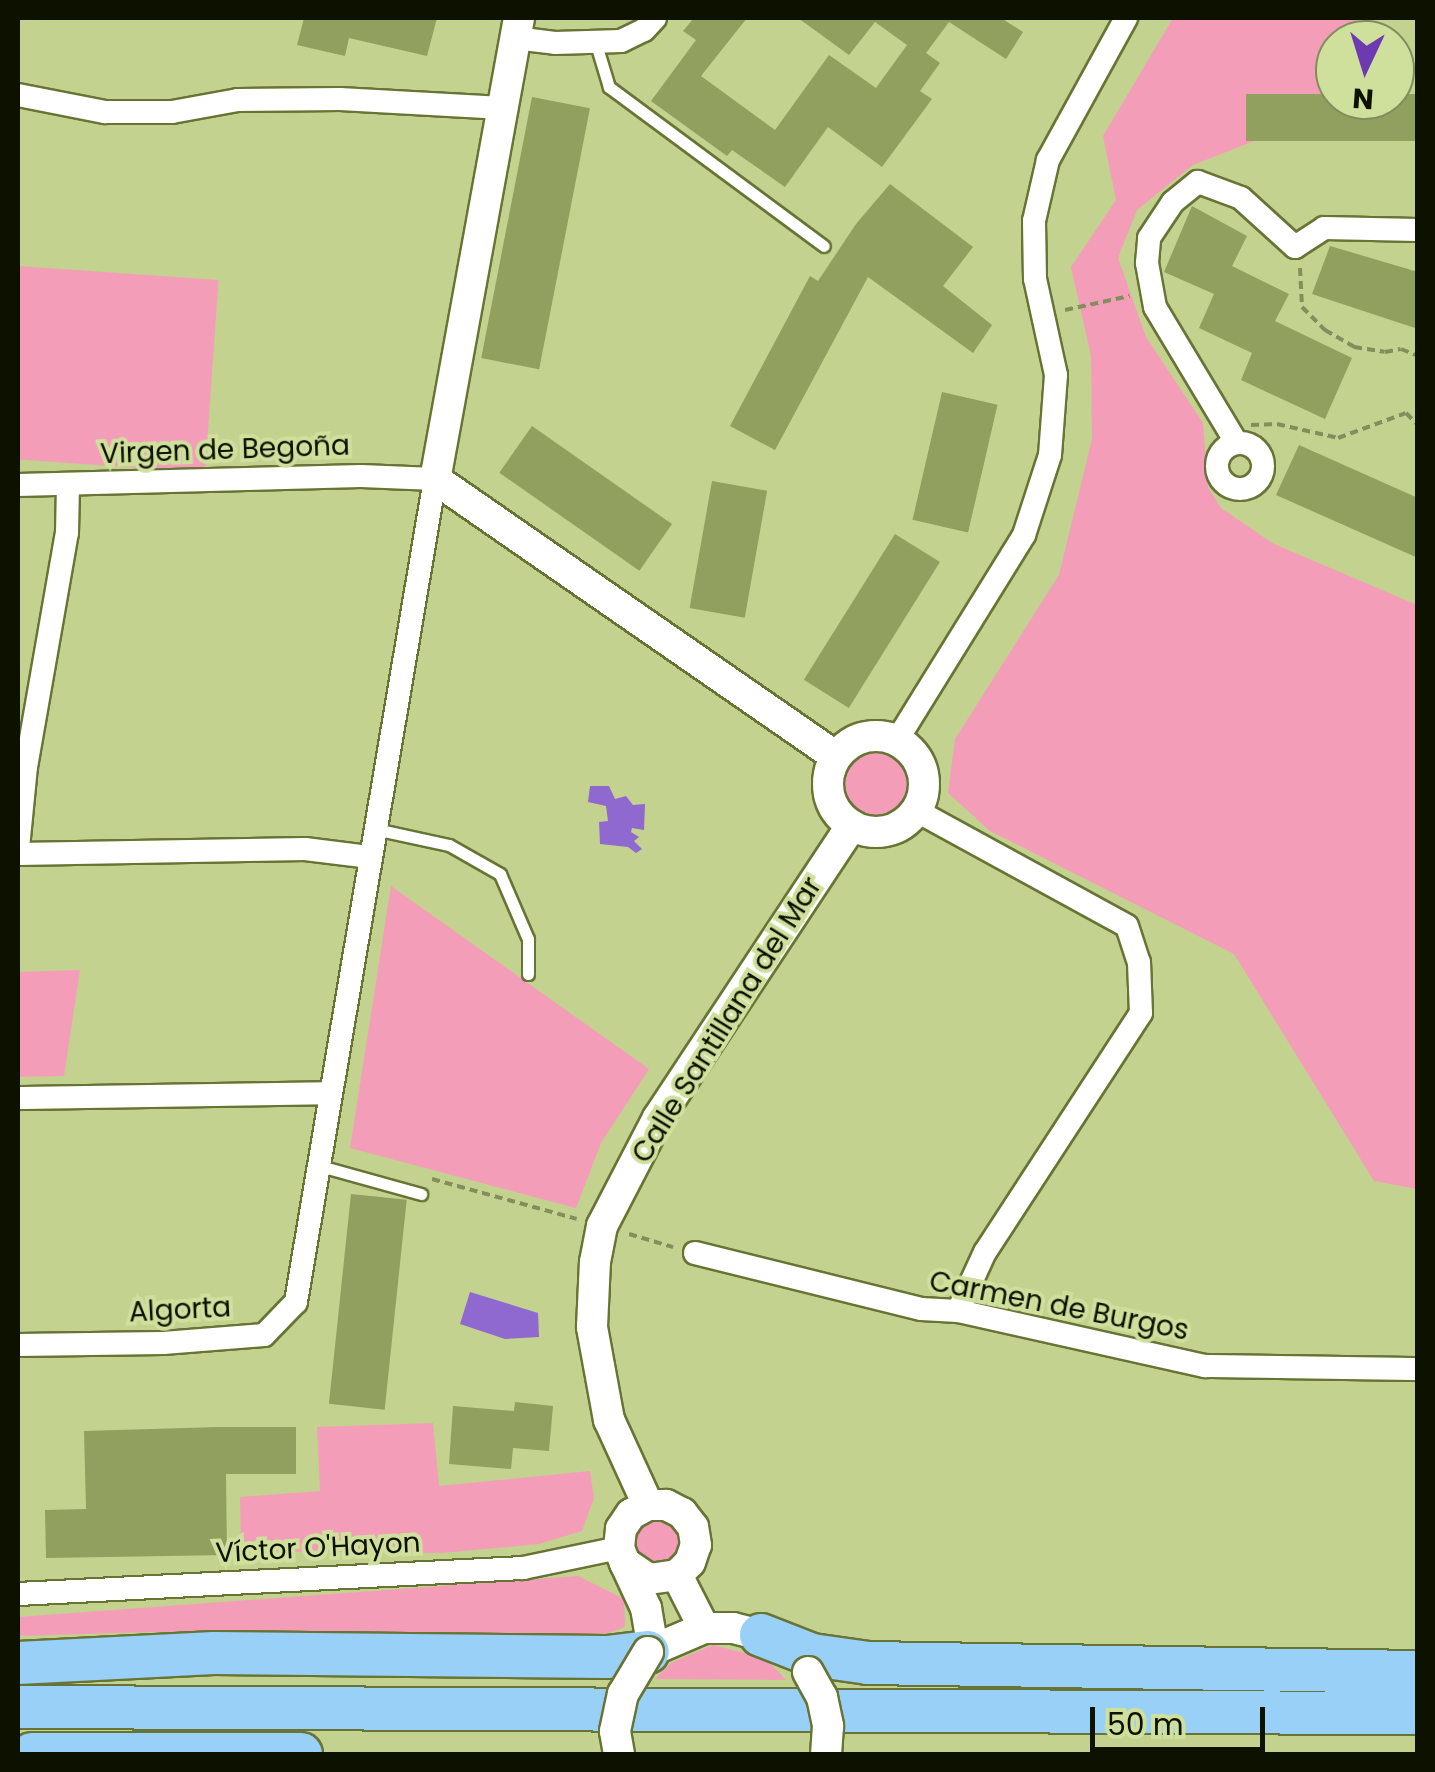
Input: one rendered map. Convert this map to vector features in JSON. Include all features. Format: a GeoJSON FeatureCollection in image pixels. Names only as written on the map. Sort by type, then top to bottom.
{"type":"FeatureCollection","features":[{"type":"Feature","properties":{"kind":"highway"},"geometry":{"type":"LineString","coordinates":[[761,1634],[812,1655],[868,1663],[1418,1672]]}},
{"type":"Feature","properties":{"kind":"highway"},"geometry":{"type":"LineString","coordinates":[[18,1663],[198,1653],[606,1657],[651,1650]]}},
{"type":"Feature","properties":{"kind":"highway"},"geometry":{"type":"LineString","coordinates":[[18,1707],[1418,1713]]}},
{"type":"Feature","properties":{"kind":"highway"},"geometry":{"type":"LineString","coordinates":[[32,1754],[302,1754]]}},
{"type":"Feature","properties":{"kind":"street"},"geometry":{"type":"LineString","coordinates":[[655,18],[644,30],[620,41],[596,44],[517,28],[435,479],[836,756]]}},
{"type":"Feature","properties":{"kind":"street"},"geometry":{"type":"LineString","coordinates":[[898,740],[1024,535],[1050,455],[1056,376],[1035,278],[1034,221],[1048,160],[1126,18]]}},
{"type":"Feature","properties":{"kind":"street"},"geometry":{"type":"LineString","coordinates":[[18,95],[105,112],[172,112],[238,100],[306,99],[503,108]]}},
{"type":"Feature","properties":{"kind":"street"},"geometry":{"type":"LineString","coordinates":[[1231,434],[1156,307],[1146,263],[1149,238],[1173,202],[1198,182],[1241,198],[1295,247],[1324,228],[1418,230]]}},
{"type":"Feature","properties":{"kind":"street","name":"Virgen de Begoña"},"geometry":{"type":"LineString","coordinates":[[18,485],[361,476],[435,479]]}},
{"type":"Feature","properties":{"kind":"street","name":"Algorta"},"geometry":{"type":"LineString","coordinates":[[18,1345],[163,1343],[264,1335],[296,1302],[435,479]]}},
{"type":"Feature","properties":{"kind":"street"},"geometry":{"type":"LineString","coordinates":[[68,484],[68,533],[26,767],[18,851],[306,849],[369,857]]}},
{"type":"Feature","properties":{"kind":"street"},"geometry":{"type":"LineString","coordinates":[[875,736],[898,740],[917,759],[925,784],[917,810],[899,827],[874,833],[851,826],[832,807],[827,781],[836,756],[853,741],[875,736]]}},
{"type":"Feature","properties":{"kind":"street"},"geometry":{"type":"LineString","coordinates":[[917,810],[1127,926],[1139,962],[1141,1013],[985,1252],[958,1311]]}},
{"type":"Feature","properties":{"kind":"street","name":"Calle Santillana del Mar"},"geometry":{"type":"LineString","coordinates":[[648,1505],[609,1420],[592,1327],[594,1262],[602,1226],[658,1118],[851,826]]}},
{"type":"Feature","properties":{"kind":"street"},"geometry":{"type":"LineString","coordinates":[[18,1098],[330,1093]]}},
{"type":"Feature","properties":{"kind":"street","name":"Carmen de Burgos"},"geometry":{"type":"LineString","coordinates":[[696,1253],[921,1309],[958,1311],[1205,1366],[1418,1369]]}},
{"type":"Feature","properties":{"kind":"street"},"geometry":{"type":"LineString","coordinates":[[622,1556],[648,1580],[677,1575],[690,1562],[696,1545],[693,1527],[682,1512],[666,1505],[648,1505],[631,1514],[620,1530],[622,1556],[646,1608],[651,1650]]}},
{"type":"Feature","properties":{"kind":"street","name":"Víctor O'Hayon"},"geometry":{"type":"LineString","coordinates":[[18,1594],[523,1568],[622,1556]]}},
{"type":"Feature","properties":{"kind":"street"},"geometry":{"type":"LineString","coordinates":[[677,1575],[704,1628]]}},
{"type":"Feature","properties":{"kind":"street"},"geometry":{"type":"LineString","coordinates":[[619,1754],[615,1732],[623,1694],[651,1650],[704,1628],[733,1628],[761,1634],[808,1672],[825,1712],[826,1754]]}},
{"type":"Feature","properties":{"kind":"lane"},"geometry":{"type":"LineString","coordinates":[[596,44],[609,87],[824,246]]}},
{"type":"Feature","properties":{"kind":"lane"},"geometry":{"type":"LineString","coordinates":[[374,828],[449,845],[500,874],[528,939],[528,974]]}},
{"type":"Feature","properties":{"kind":"lane"},"geometry":{"type":"LineString","coordinates":[[321,1157],[421,1194]]}},
{"type":"Feature","properties":{"kind":"path"},"geometry":{"type":"LineString","coordinates":[[1295,247],[1302,307],[1326,330],[1354,346],[1385,352],[1401,349],[1418,356]]}},
{"type":"Feature","properties":{"kind":"path"},"geometry":{"type":"LineString","coordinates":[[1043,314],[1131,296]]}},
{"type":"Feature","properties":{"kind":"path"},"geometry":{"type":"LineString","coordinates":[[1231,434],[1277,424],[1338,438],[1406,414],[1418,425]]}},
{"type":"Feature","properties":{"kind":"path"},"geometry":{"type":"LineString","coordinates":[[415,1174],[696,1253]]}},
{"type":"Feature","properties":{"kind":"shaded area"},"geometry":{"type":"Polygon","coordinates":[[[1173,18],[1359,18],[1315,20],[1315,117],[1193,165],[1137,210],[1118,258],[1146,337],[1203,423],[1208,487],[1221,508],[1274,544],[1417,605],[1417,1189],[1374,1181],[1234,954],[990,831],[948,793],[955,739],[1059,575],[1092,439],[1091,356],[1071,267],[1116,200],[1103,136],[1173,18]]]}},
{"type":"Feature","properties":{"kind":"shaded area"},"geometry":{"type":"Polygon","coordinates":[[[18,266],[219,280],[205,473],[18,459],[18,266]]]}},
{"type":"Feature","properties":{"kind":"shaded area"},"geometry":{"type":"Polygon","coordinates":[[[878,748],[904,759],[915,785],[904,811],[878,822],[852,811],[841,785],[852,759],[878,748]]]}},
{"type":"Feature","properties":{"kind":"shaded area"},"geometry":{"type":"Polygon","coordinates":[[[590,786],[609,786],[615,799],[626,796],[633,805],[645,804],[644,830],[632,828],[631,832],[639,837],[634,841],[642,849],[636,853],[628,847],[600,844],[599,822],[608,821],[606,806],[588,802],[590,786]]]}},
{"type":"Feature","properties":{"kind":"shaded area"},"geometry":{"type":"Polygon","coordinates":[[[391,886],[649,1069],[601,1143],[576,1208],[350,1148],[391,886]]]}},
{"type":"Feature","properties":{"kind":"shaded area"},"geometry":{"type":"Polygon","coordinates":[[[80,970],[64,1076],[18,1077],[18,972],[80,970]]]}},
{"type":"Feature","properties":{"kind":"shaded area"},"geometry":{"type":"Polygon","coordinates":[[[470,1292],[538,1313],[539,1337],[505,1339],[460,1324],[470,1292]]]}},
{"type":"Feature","properties":{"kind":"shaded area"},"geometry":{"type":"Polygon","coordinates":[[[433,1423],[439,1486],[590,1471],[594,1498],[582,1531],[539,1544],[442,1553],[241,1551],[240,1497],[320,1491],[317,1427],[433,1423]]]}},
{"type":"Feature","properties":{"kind":"shaded area"},"geometry":{"type":"Polygon","coordinates":[[[667,1517],[680,1531],[682,1550],[672,1564],[639,1565],[629,1530],[635,1523],[667,1517]]]}},
{"type":"Feature","properties":{"kind":"shaded area"},"geometry":{"type":"Polygon","coordinates":[[[578,1576],[624,1599],[625,1627],[608,1633],[576,1635],[149,1632],[18,1636],[18,1617],[578,1576]]]}},
{"type":"Feature","properties":{"kind":"shaded area"},"geometry":{"type":"Polygon","coordinates":[[[713,1645],[765,1658],[786,1680],[655,1679],[671,1663],[713,1645]]]}},
{"type":"Feature","properties":{"kind":"building"},"geometry":{"type":"Polygon","coordinates":[[[304,18],[437,18],[427,56],[349,38],[345,56],[297,45],[304,18]]]}},
{"type":"Feature","properties":{"kind":"building"},"geometry":{"type":"Polygon","coordinates":[[[694,18],[747,18],[701,76],[775,130],[829,55],[876,88],[907,45],[875,22],[849,55],[798,18],[1001,18],[1023,32],[1006,59],[949,22],[926,53],[940,63],[920,91],[932,99],[882,167],[828,127],[785,187],[732,150],[727,156],[651,101],[696,40],[683,31],[694,18]]]}},
{"type":"Feature","properties":{"kind":"building"},"geometry":{"type":"Polygon","coordinates":[[[1246,94],[1315,94],[1315,120],[1415,120],[1415,94],[1418,141],[1246,141],[1246,94]]]}},
{"type":"Feature","properties":{"kind":"building"},"geometry":{"type":"Polygon","coordinates":[[[532,97],[590,108],[539,369],[481,358],[532,97]]]}},
{"type":"Feature","properties":{"kind":"building"},"geometry":{"type":"Polygon","coordinates":[[[890,184],[973,247],[943,286],[992,325],[973,353],[868,277],[775,450],[730,426],[810,276],[818,281],[856,224],[890,184]]]}},
{"type":"Feature","properties":{"kind":"building"},"geometry":{"type":"Polygon","coordinates":[[[1192,206],[1247,236],[1232,266],[1289,294],[1275,321],[1352,358],[1325,419],[1241,380],[1252,353],[1199,328],[1214,294],[1164,272],[1192,206]]]}},
{"type":"Feature","properties":{"kind":"building"},"geometry":{"type":"Polygon","coordinates":[[[1330,246],[1418,272],[1418,329],[1312,294],[1330,246]]]}},
{"type":"Feature","properties":{"kind":"building"},"geometry":{"type":"Polygon","coordinates":[[[942,392],[998,405],[968,532],[913,520],[942,392]]]}},
{"type":"Feature","properties":{"kind":"building"},"geometry":{"type":"Polygon","coordinates":[[[532,426],[672,524],[639,571],[499,473],[532,426]]]}},
{"type":"Feature","properties":{"kind":"building"},"geometry":{"type":"Polygon","coordinates":[[[1299,445],[1418,498],[1418,558],[1276,495],[1299,445]]]}},
{"type":"Feature","properties":{"kind":"building"},"geometry":{"type":"Polygon","coordinates":[[[712,481],[767,491],[745,618],[690,608],[712,481]]]}},
{"type":"Feature","properties":{"kind":"building"},"geometry":{"type":"Polygon","coordinates":[[[895,534],[940,562],[849,708],[804,680],[895,534]]]}},
{"type":"Feature","properties":{"kind":"building"},"geometry":{"type":"Polygon","coordinates":[[[351,1194],[407,1200],[385,1410],[329,1404],[351,1194]]]}},
{"type":"Feature","properties":{"kind":"building"},"geometry":{"type":"Polygon","coordinates":[[[515,1402],[553,1406],[549,1451],[513,1448],[511,1469],[449,1464],[453,1406],[514,1411],[515,1402]]]}},
{"type":"Feature","properties":{"kind":"building"},"geometry":{"type":"Polygon","coordinates":[[[296,1427],[296,1474],[226,1474],[227,1555],[46,1558],[45,1510],[86,1509],[84,1431],[296,1427]]]}}]}
